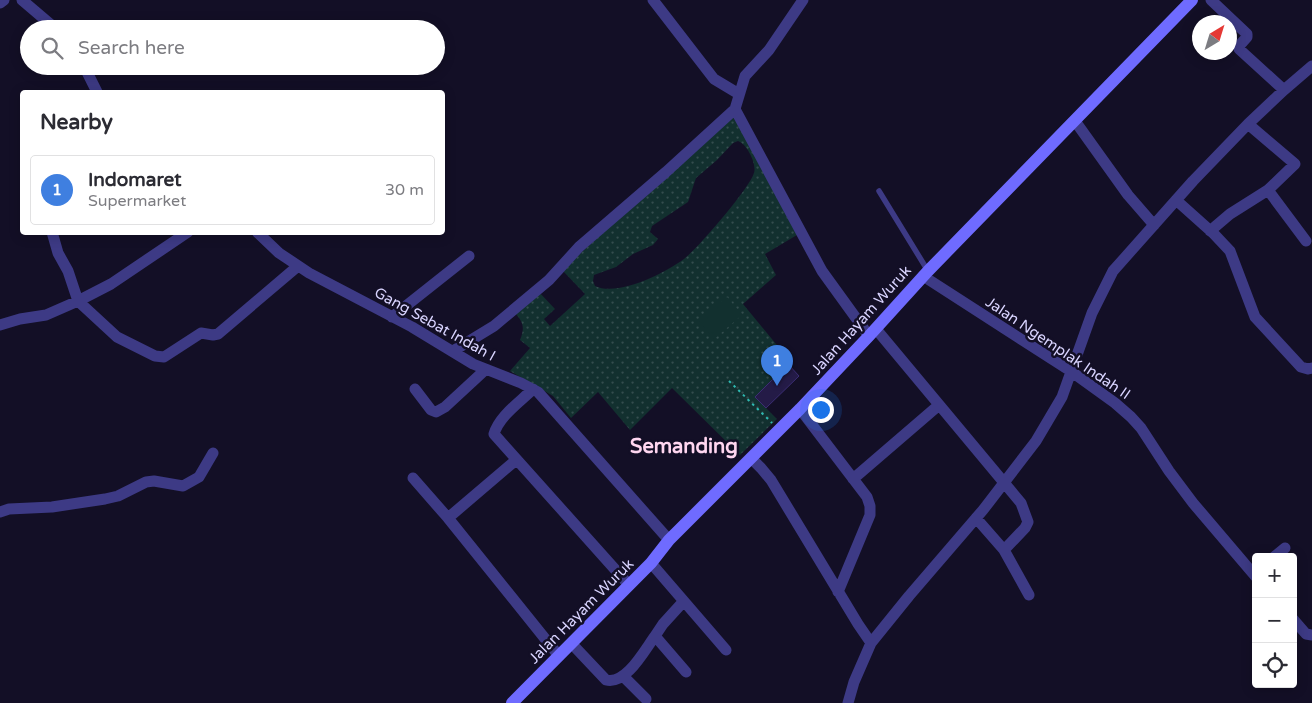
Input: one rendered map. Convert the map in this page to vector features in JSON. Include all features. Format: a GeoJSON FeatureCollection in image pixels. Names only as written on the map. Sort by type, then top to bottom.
{"type":"FeatureCollection","features":[{"type":"Feature","properties":{"kind":"main road","name":"Jalan Hayam Wuruk"},"geometry":{"type":"LineString","coordinates":[[512,703],[651,564],[669,540],[800,410],[873,333],[925,273],[1192,0]]}},
{"type":"Feature","properties":{"kind":"street"},"geometry":{"type":"LineString","coordinates":[[0,3],[4,0]]}},
{"type":"Feature","properties":{"kind":"street"},"geometry":{"type":"LineString","coordinates":[[22,0],[45,20]]}},
{"type":"Feature","properties":{"kind":"street"},"geometry":{"type":"LineString","coordinates":[[652,0],[714,79],[739,94]]}},
{"type":"Feature","properties":{"kind":"street"},"geometry":{"type":"LineString","coordinates":[[453,351],[494,326],[549,280],[579,247],[666,172],[735,108],[745,76],[769,50],[803,0]]}},
{"type":"Feature","properties":{"kind":"street"},"geometry":{"type":"LineString","coordinates":[[1210,0],[1247,34],[1239,49],[1284,90]]}},
{"type":"Feature","properties":{"kind":"street"},"geometry":{"type":"LineString","coordinates":[[848,703],[854,682],[871,643],[976,518],[1036,441],[1062,398],[1092,313],[1113,271],[1176,200],[1248,124],[1312,66]]}},
{"type":"Feature","properties":{"kind":"street"},"geometry":{"type":"LineString","coordinates":[[88,75],[96,90]]}},
{"type":"Feature","properties":{"kind":"street"},"geometry":{"type":"LineString","coordinates":[[735,108],[822,271],[873,333],[939,405],[1021,503],[1028,522],[1025,528],[1004,550]]}},
{"type":"Feature","properties":{"kind":"street"},"geometry":{"type":"LineString","coordinates":[[1075,121],[1128,195],[1154,225]]}},
{"type":"Feature","properties":{"kind":"street"},"geometry":{"type":"LineString","coordinates":[[1210,231],[1230,214],[1268,190],[1295,164],[1248,124]]}},
{"type":"Feature","properties":{"kind":"street"},"geometry":{"type":"LineString","coordinates":[[1268,190],[1306,241]]}},
{"type":"Feature","properties":{"kind":"street"},"geometry":{"type":"LineString","coordinates":[[1176,200],[1230,251],[1255,317],[1307,368]]}},
{"type":"Feature","properties":{"kind":"street"},"geometry":{"type":"LineString","coordinates":[[53,235],[58,253],[68,271],[78,301],[117,337],[155,356],[164,357],[201,333],[218,334],[298,266]]}},
{"type":"Feature","properties":{"kind":"street"},"geometry":{"type":"LineString","coordinates":[[0,325],[20,319],[46,315],[78,301],[111,284],[184,235]]}},
{"type":"Feature","properties":{"kind":"street","name":"Gang Sebat Indah I"},"geometry":{"type":"LineString","coordinates":[[260,235],[279,253],[298,266],[392,316],[485,370],[533,389],[546,400],[669,540]]}},
{"type":"Feature","properties":{"kind":"street"},"geometry":{"type":"LineString","coordinates":[[392,316],[469,256]]}},
{"type":"Feature","properties":{"kind":"street","name":"Jalan Ngemplak Indah II"},"geometry":{"type":"LineString","coordinates":[[925,273],[1115,403],[1141,428],[1193,503],[1252,571]]}},
{"type":"Feature","properties":{"kind":"street"},"geometry":{"type":"LineString","coordinates":[[415,389],[431,410],[436,412],[445,407],[485,370]]}},
{"type":"Feature","properties":{"kind":"street"},"geometry":{"type":"LineString","coordinates":[[533,389],[501,420],[494,434],[629,585]]}},
{"type":"Feature","properties":{"kind":"street"},"geometry":{"type":"LineString","coordinates":[[853,479],[939,405]]}},
{"type":"Feature","properties":{"kind":"street"},"geometry":{"type":"LineString","coordinates":[[800,410],[867,497],[870,506],[870,515],[838,592]]}},
{"type":"Feature","properties":{"kind":"street"},"geometry":{"type":"LineString","coordinates":[[0,512],[9,509],[105,499],[118,496],[146,482],[154,481],[183,486],[199,477],[214,453]]}},
{"type":"Feature","properties":{"kind":"street"},"geometry":{"type":"LineString","coordinates":[[751,458],[770,480],[871,643]]}},
{"type":"Feature","properties":{"kind":"street"},"geometry":{"type":"LineString","coordinates":[[448,518],[516,460]]}},
{"type":"Feature","properties":{"kind":"street"},"geometry":{"type":"LineString","coordinates":[[413,478],[448,518],[559,656]]}},
{"type":"Feature","properties":{"kind":"street"},"geometry":{"type":"LineString","coordinates":[[976,518],[1004,550],[1029,595]]}},
{"type":"Feature","properties":{"kind":"street"},"geometry":{"type":"LineString","coordinates":[[1279,553],[1285,548]]}},
{"type":"Feature","properties":{"kind":"street"},"geometry":{"type":"LineString","coordinates":[[651,564],[726,650]]}},
{"type":"Feature","properties":{"kind":"street"},"geometry":{"type":"LineString","coordinates":[[572,644],[606,680],[612,682],[618,680],[683,602]]}},
{"type":"Feature","properties":{"kind":"street"},"geometry":{"type":"LineString","coordinates":[[1297,624],[1306,634],[1312,635]]}},
{"type":"Feature","properties":{"kind":"street"},"geometry":{"type":"LineString","coordinates":[[654,636],[686,672]]}},
{"type":"Feature","properties":{"kind":"street"},"geometry":{"type":"LineString","coordinates":[[623,676],[646,699]]}},
{"type":"Feature","properties":{"kind":"lane"},"geometry":{"type":"LineString","coordinates":[[879,191],[925,273]]}},
{"type":"Feature","properties":{"kind":"path"},"geometry":{"type":"LineString","coordinates":[[730,381],[779,430]]}},
{"type":"Feature","properties":{"kind":"green space"},"geometry":{"type":"Polygon","coordinates":[[[733,114],[797,235],[765,254],[776,275],[743,304],[790,361],[755,397],[777,419],[740,455],[672,388],[630,430],[598,392],[571,418],[553,396],[510,371],[530,348],[520,340],[523,327],[512,310],[538,291],[555,309],[544,319],[550,326],[585,294],[562,270],[733,114]],[[738,141],[733,143],[696,178],[688,202],[652,226],[650,232],[658,239],[653,245],[633,254],[616,267],[594,275],[593,281],[595,286],[605,289],[641,282],[665,271],[691,253],[743,192],[754,173],[753,160],[748,150],[738,141]]]}},
{"type":"Feature","properties":{"kind":"green space"},"geometry":{"type":"Polygon","coordinates":[[[727,297],[742,315],[714,339],[699,321],[727,297]]]}},
{"type":"Feature","properties":{"kind":"building"},"geometry":{"type":"Polygon","coordinates":[[[788,364],[799,376],[766,408],[755,397],[788,364]]]}},
{"type":"Feature","properties":{"kind":"place","name":"Indomaret"},"geometry":{"type":"Point","coordinates":[777,386]}},
{"type":"Feature","properties":{"kind":"district","name":"Semanding"},"geometry":{"type":"Point","coordinates":[684,446]}}]}
